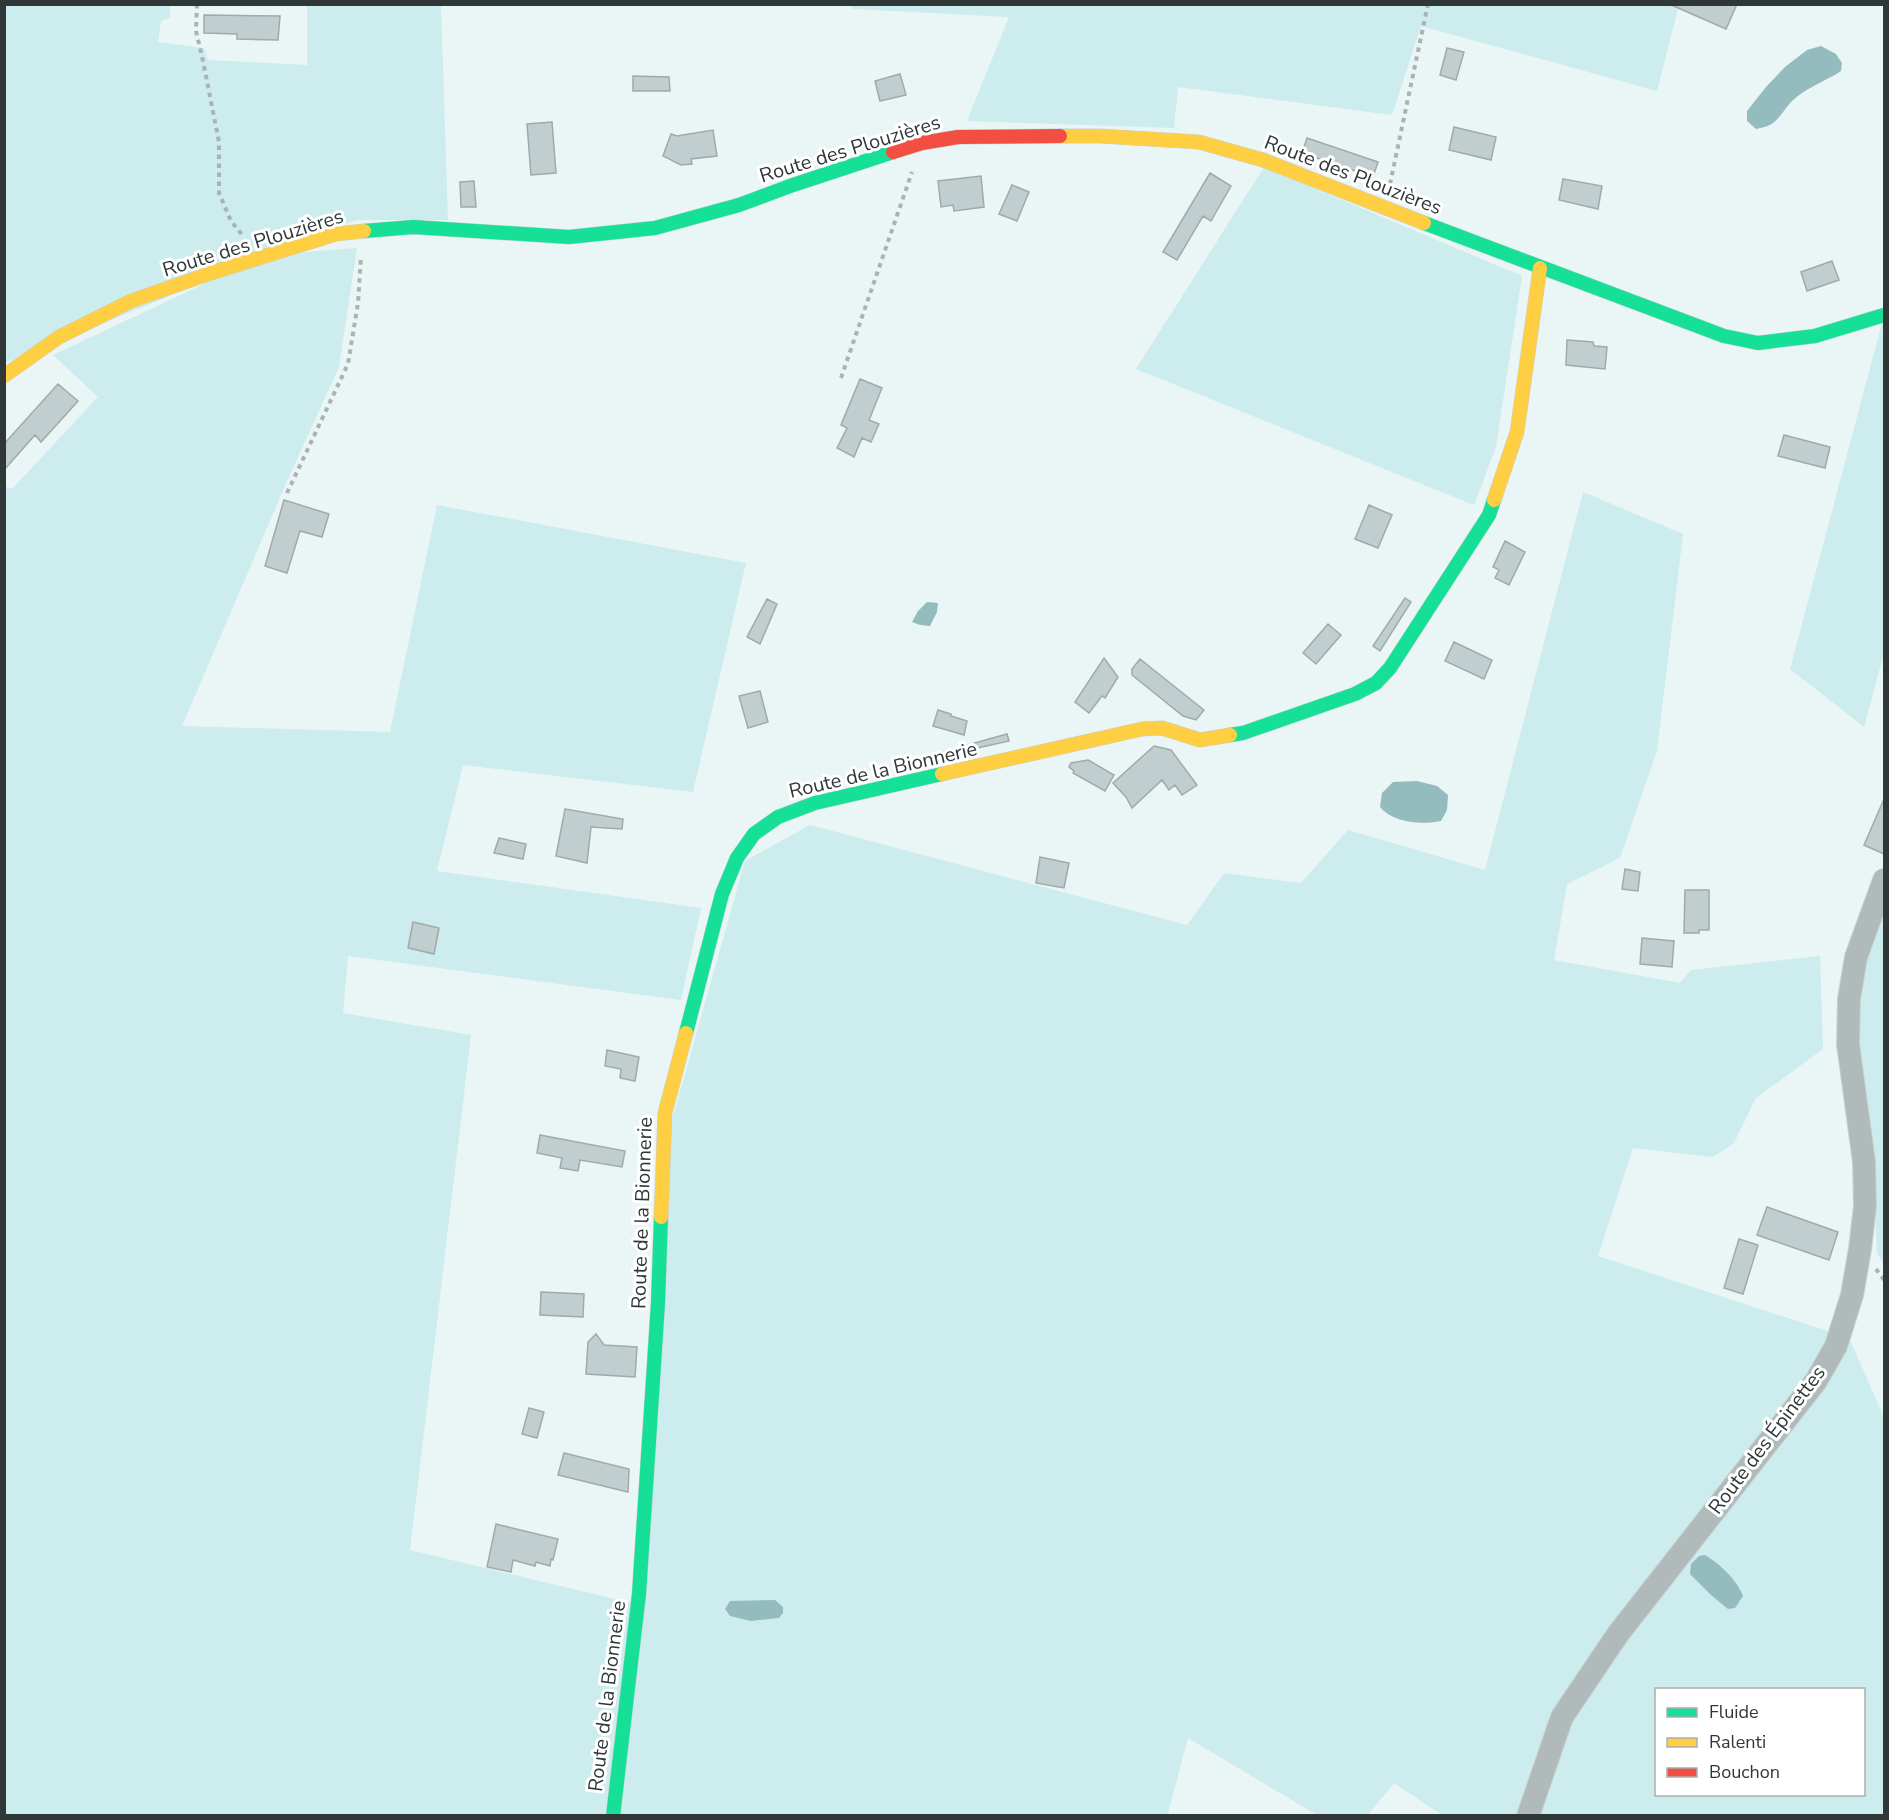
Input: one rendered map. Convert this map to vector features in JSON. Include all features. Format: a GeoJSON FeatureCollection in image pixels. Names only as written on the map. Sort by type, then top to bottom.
{"type":"FeatureCollection","features":[{"type":"Feature","properties":{"kind":"street","name":"Route des Plouzières"},"geometry":{"type":"LineString","coordinates":[[4,376],[59,337],[131,301],[336,234],[413,227],[569,237],[655,228],[739,205],[922,143],[958,137],[1100,136],[1198,142],[1263,160],[1540,268],[1724,336],[1758,343],[1815,336],[1884,315]]}},
{"type":"Feature","properties":{"kind":"street","name":"Route de la Bionnerie"},"geometry":{"type":"LineString","coordinates":[[613,1815],[639,1594],[658,1303],[665,1113],[722,894],[743,843],[770,820],[789,810],[815,803],[1142,729],[1162,728],[1200,740],[1243,733],[1355,694],[1376,683],[1390,668],[1489,514],[1517,432],[1540,268]]}},
{"type":"Feature","properties":{"kind":"street","name":"Route des Épinettes"},"geometry":{"type":"LineString","coordinates":[[1528,1815],[1562,1717],[1618,1634],[1816,1381],[1836,1346],[1852,1295],[1864,1206],[1864,1162],[1848,1044],[1850,999],[1856,957],[1884,880]]}},
{"type":"Feature","properties":{"kind":"path"},"geometry":{"type":"LineString","coordinates":[[197,4],[196,31],[219,142],[219,193],[231,221],[248,241],[252,260]]}},
{"type":"Feature","properties":{"kind":"path"},"geometry":{"type":"LineString","coordinates":[[1385,208],[1428,4]]}},
{"type":"Feature","properties":{"kind":"path"},"geometry":{"type":"LineString","coordinates":[[841,378],[922,143]]}},
{"type":"Feature","properties":{"kind":"path"},"geometry":{"type":"LineString","coordinates":[[287,493],[348,364],[358,303],[362,231]]}},
{"type":"Feature","properties":{"kind":"shaded area"},"geometry":{"type":"Polygon","coordinates":[[[5,5],[170,5],[170,18],[161,21],[158,42],[204,48],[208,60],[307,65],[307,5],[441,5],[448,220],[356,220],[5,363],[5,5]]]}},
{"type":"Feature","properties":{"kind":"shaded area"},"geometry":{"type":"Polygon","coordinates":[[[852,5],[1679,5],[1657,91],[1421,26],[1392,115],[1178,87],[1174,128],[967,121],[1009,17],[853,9],[852,5]]]}},
{"type":"Feature","properties":{"kind":"shaded area"},"geometry":{"type":"Polygon","coordinates":[[[1821,46],[1836,54],[1842,63],[1841,71],[1797,96],[1774,123],[1756,129],[1747,121],[1747,111],[1785,67],[1807,50],[1821,46]]]}},
{"type":"Feature","properties":{"kind":"shaded area"},"geometry":{"type":"Polygon","coordinates":[[[1264,167],[1522,276],[1496,447],[1474,505],[1136,369],[1264,167]]]}},
{"type":"Feature","properties":{"kind":"shaded area"},"geometry":{"type":"Polygon","coordinates":[[[357,248],[339,367],[288,479],[182,726],[390,732],[437,505],[746,563],[693,792],[463,765],[437,871],[701,908],[681,1000],[348,956],[343,1013],[471,1035],[410,1550],[644,1606],[668,1134],[745,861],[810,825],[1187,925],[1224,873],[1301,883],[1348,830],[1485,870],[1583,492],[1683,534],[1657,751],[1620,858],[1567,884],[1554,960],[1680,983],[1691,970],[1820,956],[1823,1049],[1756,1098],[1734,1143],[1713,1157],[1633,1148],[1598,1256],[1849,1338],[1884,1417],[1884,1815],[1442,1815],[1394,1783],[1368,1815],[1317,1815],[1188,1738],[1168,1813],[1171,1815],[5,1815],[4,486],[12,489],[98,397],[53,355],[223,275],[305,252],[357,248]]]}},
{"type":"Feature","properties":{"kind":"shaded area"},"geometry":{"type":"Polygon","coordinates":[[[1884,322],[1884,653],[1864,727],[1790,669],[1884,322]]]}},
{"type":"Feature","properties":{"kind":"shaded area"},"geometry":{"type":"Polygon","coordinates":[[[927,602],[938,603],[937,612],[930,626],[912,622],[918,611],[927,602]]]}},
{"type":"Feature","properties":{"kind":"shaded area"},"geometry":{"type":"Polygon","coordinates":[[[1417,781],[1437,786],[1448,795],[1447,810],[1441,821],[1408,822],[1392,816],[1380,807],[1382,793],[1393,782],[1417,781]]]}},
{"type":"Feature","properties":{"kind":"shaded area"},"geometry":{"type":"Polygon","coordinates":[[[1884,904],[1884,1265],[1877,1253],[1875,1200],[1857,1077],[1857,1010],[1867,948],[1884,904]]]}},
{"type":"Feature","properties":{"kind":"shaded area"},"geometry":{"type":"Polygon","coordinates":[[[1705,1555],[1737,1584],[1743,1596],[1735,1608],[1728,1609],[1690,1574],[1691,1564],[1699,1556],[1705,1555]]]}},
{"type":"Feature","properties":{"kind":"shaded area"},"geometry":{"type":"Polygon","coordinates":[[[775,1600],[783,1607],[783,1613],[779,1618],[751,1621],[730,1616],[725,1609],[730,1601],[775,1600]]]}},
{"type":"Feature","properties":{"kind":"building"},"geometry":{"type":"Polygon","coordinates":[[[1669,4],[1737,4],[1726,29],[1669,4]]]}},
{"type":"Feature","properties":{"kind":"building"},"geometry":{"type":"Polygon","coordinates":[[[204,15],[280,16],[278,40],[237,39],[237,34],[204,33],[204,15]]]}},
{"type":"Feature","properties":{"kind":"building"},"geometry":{"type":"Polygon","coordinates":[[[1447,48],[1464,52],[1456,80],[1440,75],[1447,48]]]}},
{"type":"Feature","properties":{"kind":"building"},"geometry":{"type":"Polygon","coordinates":[[[900,74],[906,95],[880,101],[875,81],[900,74]]]}},
{"type":"Feature","properties":{"kind":"building"},"geometry":{"type":"Polygon","coordinates":[[[633,76],[669,77],[670,91],[633,91],[633,76]]]}},
{"type":"Feature","properties":{"kind":"building"},"geometry":{"type":"Polygon","coordinates":[[[552,122],[556,173],[531,175],[527,124],[552,122]]]}},
{"type":"Feature","properties":{"kind":"building"},"geometry":{"type":"Polygon","coordinates":[[[1454,127],[1496,137],[1491,160],[1449,150],[1454,127]]]}},
{"type":"Feature","properties":{"kind":"building"},"geometry":{"type":"Polygon","coordinates":[[[713,130],[717,156],[691,159],[692,164],[681,165],[663,156],[671,134],[677,136],[713,130]]]}},
{"type":"Feature","properties":{"kind":"building"},"geometry":{"type":"Polygon","coordinates":[[[1307,138],[1378,162],[1373,177],[1302,153],[1307,138]]]}},
{"type":"Feature","properties":{"kind":"building"},"geometry":{"type":"Polygon","coordinates":[[[1210,173],[1231,186],[1211,221],[1203,216],[1177,260],[1163,252],[1210,173]]]}},
{"type":"Feature","properties":{"kind":"building"},"geometry":{"type":"Polygon","coordinates":[[[981,176],[984,207],[954,211],[953,205],[941,207],[938,181],[981,176]]]}},
{"type":"Feature","properties":{"kind":"building"},"geometry":{"type":"Polygon","coordinates":[[[1563,179],[1602,186],[1598,209],[1559,200],[1563,179]]]}},
{"type":"Feature","properties":{"kind":"building"},"geometry":{"type":"Polygon","coordinates":[[[474,181],[476,207],[461,207],[460,182],[474,181]]]}},
{"type":"Feature","properties":{"kind":"building"},"geometry":{"type":"Polygon","coordinates":[[[1012,185],[1029,192],[1017,221],[999,214],[1012,185]]]}},
{"type":"Feature","properties":{"kind":"building"},"geometry":{"type":"Polygon","coordinates":[[[1832,261],[1839,280],[1807,291],[1801,272],[1832,261]]]}},
{"type":"Feature","properties":{"kind":"building"},"geometry":{"type":"Polygon","coordinates":[[[1567,340],[1593,342],[1594,346],[1607,347],[1605,369],[1566,365],[1567,340]]]}},
{"type":"Feature","properties":{"kind":"building"},"geometry":{"type":"Polygon","coordinates":[[[860,379],[882,388],[869,420],[879,424],[871,442],[862,438],[854,457],[837,448],[847,428],[841,425],[860,379]]]}},
{"type":"Feature","properties":{"kind":"building"},"geometry":{"type":"Polygon","coordinates":[[[58,384],[78,401],[41,442],[35,435],[4,470],[4,444],[58,384]]]}},
{"type":"Feature","properties":{"kind":"building"},"geometry":{"type":"Polygon","coordinates":[[[1784,435],[1830,447],[1825,468],[1778,456],[1784,435]]]}},
{"type":"Feature","properties":{"kind":"building"},"geometry":{"type":"Polygon","coordinates":[[[284,500],[329,514],[322,537],[300,531],[287,573],[265,566],[284,500]]]}},
{"type":"Feature","properties":{"kind":"building"},"geometry":{"type":"Polygon","coordinates":[[[1369,505],[1392,515],[1378,548],[1355,539],[1369,505]]]}},
{"type":"Feature","properties":{"kind":"building"},"geometry":{"type":"Polygon","coordinates":[[[1505,541],[1525,552],[1509,585],[1495,578],[1499,570],[1493,567],[1505,541]]]}},
{"type":"Feature","properties":{"kind":"building"},"geometry":{"type":"Polygon","coordinates":[[[1405,598],[1411,602],[1380,651],[1373,646],[1405,598]]]}},
{"type":"Feature","properties":{"kind":"building"},"geometry":{"type":"Polygon","coordinates":[[[767,599],[777,604],[760,644],[747,637],[767,599]]]}},
{"type":"Feature","properties":{"kind":"building"},"geometry":{"type":"Polygon","coordinates":[[[1328,624],[1341,635],[1316,664],[1303,653],[1328,624]]]}},
{"type":"Feature","properties":{"kind":"building"},"geometry":{"type":"Polygon","coordinates":[[[1454,642],[1492,660],[1484,679],[1445,661],[1454,642]]]}},
{"type":"Feature","properties":{"kind":"building"},"geometry":{"type":"Polygon","coordinates":[[[1104,658],[1118,677],[1105,698],[1102,696],[1089,713],[1075,702],[1104,658]]]}},
{"type":"Feature","properties":{"kind":"building"},"geometry":{"type":"Polygon","coordinates":[[[1140,659],[1204,710],[1196,720],[1183,716],[1132,675],[1132,669],[1140,659]]]}},
{"type":"Feature","properties":{"kind":"building"},"geometry":{"type":"Polygon","coordinates":[[[760,691],[768,722],[748,728],[739,696],[760,691]]]}},
{"type":"Feature","properties":{"kind":"building"},"geometry":{"type":"Polygon","coordinates":[[[938,710],[967,721],[964,735],[933,726],[938,710]]]}},
{"type":"Feature","properties":{"kind":"building"},"geometry":{"type":"Polygon","coordinates":[[[1007,734],[1009,741],[928,759],[928,756],[1007,734]]]}},
{"type":"Feature","properties":{"kind":"building"},"geometry":{"type":"Polygon","coordinates":[[[1154,746],[1171,750],[1197,785],[1182,795],[1175,785],[1169,790],[1162,780],[1132,808],[1126,797],[1113,783],[1154,746]]]}},
{"type":"Feature","properties":{"kind":"building"},"geometry":{"type":"Polygon","coordinates":[[[1088,760],[1114,775],[1105,791],[1073,773],[1074,771],[1069,767],[1071,763],[1088,760]]]}},
{"type":"Feature","properties":{"kind":"building"},"geometry":{"type":"Polygon","coordinates":[[[1884,799],[1884,854],[1864,845],[1884,799]]]}},
{"type":"Feature","properties":{"kind":"building"},"geometry":{"type":"Polygon","coordinates":[[[565,809],[623,819],[622,829],[591,827],[587,863],[556,856],[565,809]]]}},
{"type":"Feature","properties":{"kind":"building"},"geometry":{"type":"Polygon","coordinates":[[[499,838],[526,844],[523,859],[494,853],[499,838]]]}},
{"type":"Feature","properties":{"kind":"building"},"geometry":{"type":"Polygon","coordinates":[[[1040,857],[1069,863],[1064,888],[1036,883],[1040,857]]]}},
{"type":"Feature","properties":{"kind":"building"},"geometry":{"type":"Polygon","coordinates":[[[1625,869],[1640,872],[1638,891],[1622,889],[1625,869]]]}},
{"type":"Feature","properties":{"kind":"building"},"geometry":{"type":"Polygon","coordinates":[[[1685,890],[1709,890],[1709,930],[1684,933],[1685,890]]]}},
{"type":"Feature","properties":{"kind":"building"},"geometry":{"type":"Polygon","coordinates":[[[413,922],[439,928],[434,954],[408,948],[413,922]]]}},
{"type":"Feature","properties":{"kind":"building"},"geometry":{"type":"Polygon","coordinates":[[[1642,938],[1674,941],[1672,967],[1640,964],[1642,938]]]}},
{"type":"Feature","properties":{"kind":"building"},"geometry":{"type":"Polygon","coordinates":[[[607,1050],[639,1057],[635,1081],[620,1078],[621,1069],[605,1066],[607,1050]]]}},
{"type":"Feature","properties":{"kind":"building"},"geometry":{"type":"Polygon","coordinates":[[[540,1135],[625,1151],[622,1167],[580,1160],[578,1171],[560,1168],[562,1158],[537,1153],[540,1135]]]}},
{"type":"Feature","properties":{"kind":"building"},"geometry":{"type":"Polygon","coordinates":[[[1767,1207],[1838,1232],[1829,1260],[1757,1235],[1767,1207]]]}},
{"type":"Feature","properties":{"kind":"building"},"geometry":{"type":"Polygon","coordinates":[[[1739,1239],[1758,1245],[1743,1294],[1724,1288],[1739,1239]]]}},
{"type":"Feature","properties":{"kind":"building"},"geometry":{"type":"Polygon","coordinates":[[[541,1292],[584,1294],[583,1317],[540,1315],[541,1292]]]}},
{"type":"Feature","properties":{"kind":"building"},"geometry":{"type":"Polygon","coordinates":[[[596,1334],[604,1345],[637,1347],[635,1377],[586,1374],[588,1342],[596,1334]]]}},
{"type":"Feature","properties":{"kind":"building"},"geometry":{"type":"Polygon","coordinates":[[[529,1408],[544,1412],[537,1438],[522,1434],[529,1408]]]}},
{"type":"Feature","properties":{"kind":"building"},"geometry":{"type":"Polygon","coordinates":[[[564,1453],[629,1469],[628,1492],[558,1475],[564,1453]]]}},
{"type":"Feature","properties":{"kind":"building"},"geometry":{"type":"Polygon","coordinates":[[[496,1524],[558,1539],[550,1566],[536,1562],[535,1566],[513,1560],[511,1572],[487,1567],[496,1524]]]}},
{"type":"Feature","properties":{"kind":"traffic: fast"},"geometry":{"type":"LineString","coordinates":[[364,231],[413,227],[569,237],[655,228],[739,205],[893,152]]}},
{"type":"Feature","properties":{"kind":"traffic: fast"},"geometry":{"type":"LineString","coordinates":[[1424,223],[1724,336],[1758,343],[1815,336],[1884,315]]}},
{"type":"Feature","properties":{"kind":"traffic: fast"},"geometry":{"type":"LineString","coordinates":[[1230,735],[1243,733],[1355,694],[1376,683],[1390,668],[1489,515],[1494,500]]}},
{"type":"Feature","properties":{"kind":"traffic: fast"},"geometry":{"type":"LineString","coordinates":[[686,1033],[722,894],[737,858],[754,834],[778,817],[815,803],[942,774]]}},
{"type":"Feature","properties":{"kind":"traffic: fast"},"geometry":{"type":"LineString","coordinates":[[613,1816],[639,1594],[658,1303],[661,1217]]}},
{"type":"Feature","properties":{"kind":"traffic: slow"},"geometry":{"type":"LineString","coordinates":[[1060,136],[1199,142],[1263,160],[1424,223]]}},
{"type":"Feature","properties":{"kind":"traffic: slow"},"geometry":{"type":"LineString","coordinates":[[4,376],[59,337],[131,301],[336,234],[364,231]]}},
{"type":"Feature","properties":{"kind":"traffic: slow"},"geometry":{"type":"LineString","coordinates":[[1494,500],[1517,432],[1540,268]]}},
{"type":"Feature","properties":{"kind":"traffic: slow"},"geometry":{"type":"LineString","coordinates":[[942,774],[1142,729],[1162,728],[1200,740],[1230,735]]}},
{"type":"Feature","properties":{"kind":"traffic: slow"},"geometry":{"type":"LineString","coordinates":[[661,1217],[665,1113],[686,1033]]}},
{"type":"Feature","properties":{"kind":"traffic: jam"},"geometry":{"type":"LineString","coordinates":[[893,152],[922,143],[958,137],[1060,136]]}}]}
